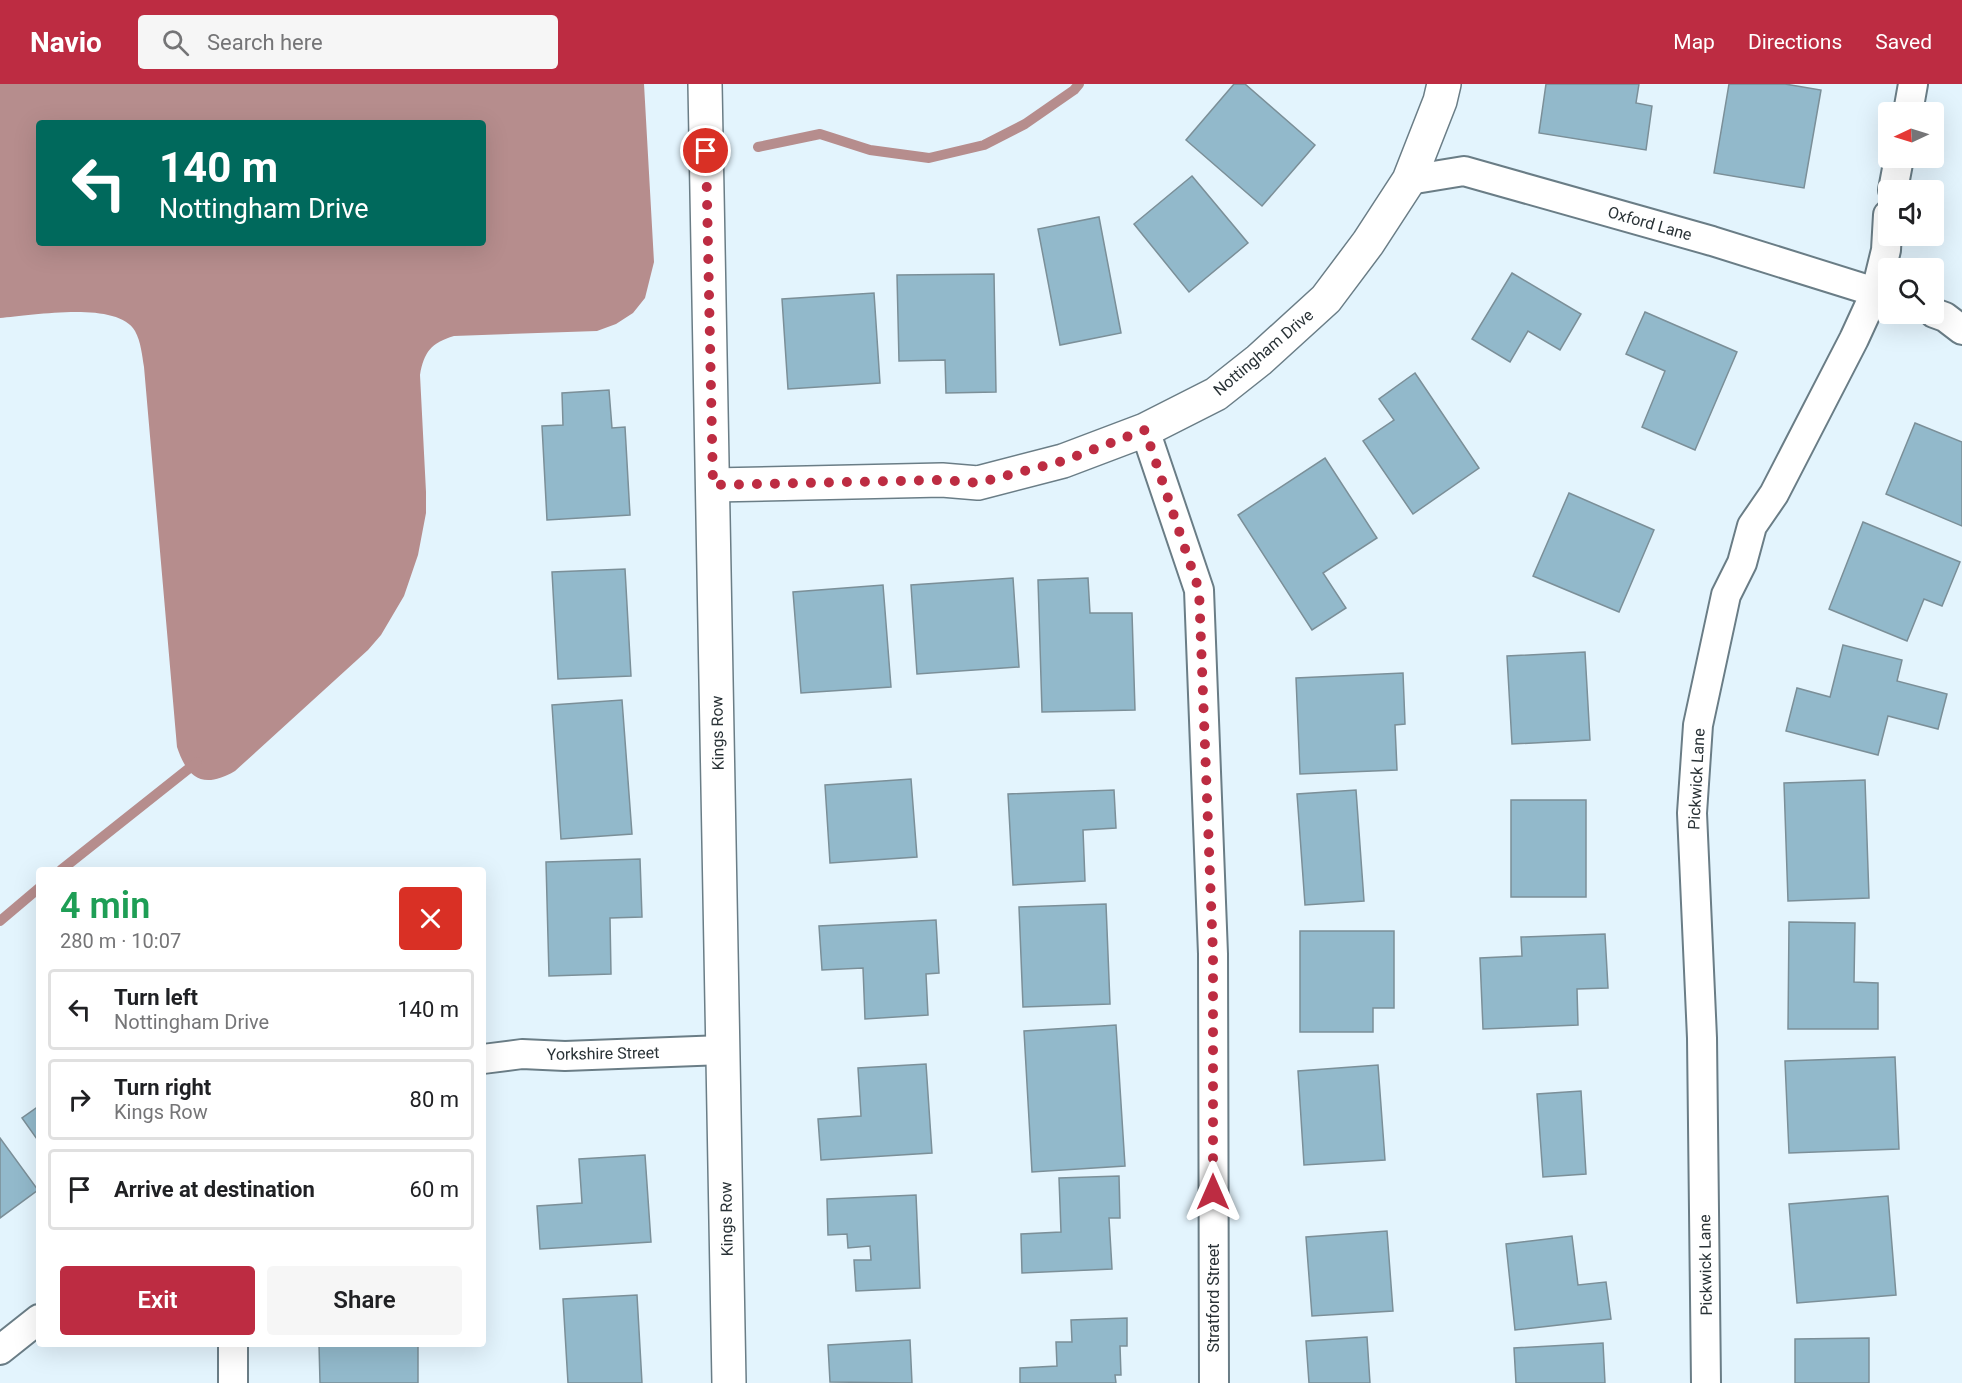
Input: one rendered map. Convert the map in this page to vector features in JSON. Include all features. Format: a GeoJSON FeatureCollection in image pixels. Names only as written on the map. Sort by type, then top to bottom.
{"type":"FeatureCollection","features":[{"type":"Feature","properties":{"kind":"street","name":"Kings Row"},"geometry":{"type":"LineString","coordinates":[[705,84],[729,1383]]}},
{"type":"Feature","properties":{"kind":"street","name":"Nottingham Drive"},"geometry":{"type":"LineString","coordinates":[[713,485],[942,480],[978,483],[1063,461],[1145,430],[1216,394],[1259,360],[1326,299],[1368,243],[1409,180],[1440,101],[1444,84]]}},
{"type":"Feature","properties":{"kind":"street"},"geometry":{"type":"LineString","coordinates":[[1910,102],[1913,84]]}},
{"type":"Feature","properties":{"kind":"street","name":"Oxford Lane"},"geometry":{"type":"LineString","coordinates":[[1409,180],[1464,171],[1712,241],[1878,293]]}},
{"type":"Feature","properties":{"kind":"street","name":"Pickwick Lane"},"geometry":{"type":"LineString","coordinates":[[1706,1383],[1702,1038],[1692,813],[1698,725],[1726,595],[1742,563],[1752,526],[1779,483],[1854,339],[1878,300]]}},
{"type":"Feature","properties":{"kind":"street"},"geometry":{"type":"LineString","coordinates":[[1944,317],[1962,330]]}},
{"type":"Feature","properties":{"kind":"street","name":"Stratford Street"},"geometry":{"type":"LineString","coordinates":[[1145,430],[1199,590],[1213,954],[1214,1383]]}},
{"type":"Feature","properties":{"kind":"street","name":"Yorkshire Street"},"geometry":{"type":"LineString","coordinates":[[486,1059],[522,1054],[565,1056],[723,1050]]}},
{"type":"Feature","properties":{"kind":"street"},"geometry":{"type":"LineString","coordinates":[[0,1350],[36,1321]]}},
{"type":"Feature","properties":{"kind":"street"},"geometry":{"type":"LineString","coordinates":[[233,1347],[233,1383]]}},
{"type":"Feature","properties":{"kind":"shaded area"},"geometry":{"type":"Polygon","coordinates":[[[0,84],[644,84],[654,262],[645,298],[633,313],[616,324],[597,331],[454,336],[434,345],[426,354],[420,375],[426,513],[418,555],[404,596],[381,635],[368,650],[235,771],[224,776],[206,780],[198,778],[186,767],[177,747],[144,367],[140,344],[135,331],[125,321],[111,316],[93,313],[52,313],[0,318],[0,84]]]}},
{"type":"Feature","properties":{"kind":"building"},"geometry":{"type":"Polygon","coordinates":[[[1234,84],[1245,84],[1315,145],[1262,206],[1186,140],[1234,84]]]}},
{"type":"Feature","properties":{"kind":"building"},"geometry":{"type":"Polygon","coordinates":[[[1546,84],[1639,84],[1636,103],[1652,106],[1646,150],[1539,133],[1546,84]]]}},
{"type":"Feature","properties":{"kind":"building"},"geometry":{"type":"Polygon","coordinates":[[[1729,84],[1785,84],[1821,90],[1804,188],[1714,173],[1729,84]]]}},
{"type":"Feature","properties":{"kind":"building"},"geometry":{"type":"Polygon","coordinates":[[[1192,176],[1248,243],[1189,292],[1134,224],[1192,176]]]}},
{"type":"Feature","properties":{"kind":"building"},"geometry":{"type":"Polygon","coordinates":[[[1099,217],[1121,333],[1060,345],[1038,229],[1099,217]]]}},
{"type":"Feature","properties":{"kind":"building"},"geometry":{"type":"Polygon","coordinates":[[[1512,273],[1581,314],[1560,350],[1528,331],[1510,362],[1472,339],[1512,273]]]}},
{"type":"Feature","properties":{"kind":"building"},"geometry":{"type":"Polygon","coordinates":[[[994,274],[996,392],[946,393],[945,360],[899,361],[897,275],[994,274]]]}},
{"type":"Feature","properties":{"kind":"building"},"geometry":{"type":"Polygon","coordinates":[[[874,293],[880,383],[788,389],[782,299],[874,293]]]}},
{"type":"Feature","properties":{"kind":"building"},"geometry":{"type":"Polygon","coordinates":[[[1645,312],[1737,352],[1695,450],[1642,427],[1665,371],[1626,354],[1645,312]]]}},
{"type":"Feature","properties":{"kind":"building"},"geometry":{"type":"Polygon","coordinates":[[[1415,373],[1479,468],[1413,514],[1363,441],[1394,420],[1379,399],[1415,373]]]}},
{"type":"Feature","properties":{"kind":"building"},"geometry":{"type":"Polygon","coordinates":[[[609,390],[612,428],[625,427],[630,515],[547,520],[542,426],[563,425],[562,393],[609,390]]]}},
{"type":"Feature","properties":{"kind":"building"},"geometry":{"type":"Polygon","coordinates":[[[1915,423],[1962,442],[1962,526],[1886,494],[1915,423]]]}},
{"type":"Feature","properties":{"kind":"building"},"geometry":{"type":"Polygon","coordinates":[[[1325,458],[1377,538],[1323,573],[1346,608],[1312,630],[1238,515],[1325,458]]]}},
{"type":"Feature","properties":{"kind":"building"},"geometry":{"type":"Polygon","coordinates":[[[1569,493],[1654,530],[1619,612],[1533,576],[1569,493]]]}},
{"type":"Feature","properties":{"kind":"building"},"geometry":{"type":"Polygon","coordinates":[[[1863,522],[1960,562],[1942,606],[1924,599],[1907,641],[1829,609],[1863,522]]]}},
{"type":"Feature","properties":{"kind":"building"},"geometry":{"type":"Polygon","coordinates":[[[625,569],[631,676],[558,679],[552,572],[625,569]]]}},
{"type":"Feature","properties":{"kind":"building"},"geometry":{"type":"Polygon","coordinates":[[[1013,578],[1019,667],[917,674],[911,585],[1013,578]]]}},
{"type":"Feature","properties":{"kind":"building"},"geometry":{"type":"Polygon","coordinates":[[[1088,578],[1090,613],[1132,613],[1135,710],[1042,712],[1038,580],[1088,578]]]}},
{"type":"Feature","properties":{"kind":"building"},"geometry":{"type":"Polygon","coordinates":[[[883,585],[891,687],[801,693],[793,592],[883,585]]]}},
{"type":"Feature","properties":{"kind":"building"},"geometry":{"type":"Polygon","coordinates":[[[1843,645],[1902,660],[1897,681],[1947,694],[1938,729],[1888,716],[1878,755],[1786,731],[1797,688],[1830,697],[1843,645]]]}},
{"type":"Feature","properties":{"kind":"building"},"geometry":{"type":"Polygon","coordinates":[[[1585,652],[1590,740],[1512,744],[1507,656],[1585,652]]]}},
{"type":"Feature","properties":{"kind":"building"},"geometry":{"type":"Polygon","coordinates":[[[1403,673],[1405,724],[1395,725],[1397,770],[1300,774],[1296,678],[1403,673]]]}},
{"type":"Feature","properties":{"kind":"building"},"geometry":{"type":"Polygon","coordinates":[[[622,700],[632,834],[561,839],[552,705],[622,700]]]}},
{"type":"Feature","properties":{"kind":"building"},"geometry":{"type":"Polygon","coordinates":[[[911,779],[917,857],[830,863],[825,785],[911,779]]]}},
{"type":"Feature","properties":{"kind":"building"},"geometry":{"type":"Polygon","coordinates":[[[1865,780],[1869,898],[1788,901],[1784,783],[1865,780]]]}},
{"type":"Feature","properties":{"kind":"building"},"geometry":{"type":"Polygon","coordinates":[[[1114,790],[1116,828],[1083,830],[1085,881],[1013,885],[1008,794],[1114,790]]]}},
{"type":"Feature","properties":{"kind":"building"},"geometry":{"type":"Polygon","coordinates":[[[1356,790],[1364,901],[1305,905],[1297,794],[1356,790]]]}},
{"type":"Feature","properties":{"kind":"building"},"geometry":{"type":"Polygon","coordinates":[[[1511,800],[1586,800],[1586,897],[1511,897],[1511,800]]]}},
{"type":"Feature","properties":{"kind":"building"},"geometry":{"type":"Polygon","coordinates":[[[640,859],[642,917],[610,918],[611,974],[549,976],[546,862],[640,859]]]}},
{"type":"Feature","properties":{"kind":"building"},"geometry":{"type":"Polygon","coordinates":[[[1106,904],[1110,1004],[1023,1007],[1019,907],[1106,904]]]}},
{"type":"Feature","properties":{"kind":"building"},"geometry":{"type":"Polygon","coordinates":[[[936,920],[939,973],[926,974],[928,1015],[865,1019],[863,968],[822,970],[819,926],[936,920]]]}},
{"type":"Feature","properties":{"kind":"building"},"geometry":{"type":"Polygon","coordinates":[[[1789,922],[1855,923],[1854,982],[1878,983],[1878,1029],[1788,1029],[1789,922]]]}},
{"type":"Feature","properties":{"kind":"building"},"geometry":{"type":"Polygon","coordinates":[[[1300,931],[1394,931],[1394,1008],[1373,1008],[1373,1032],[1300,1032],[1300,931]]]}},
{"type":"Feature","properties":{"kind":"building"},"geometry":{"type":"Polygon","coordinates":[[[1605,934],[1608,988],[1577,989],[1578,1025],[1483,1029],[1480,958],[1522,956],[1521,937],[1605,934]]]}},
{"type":"Feature","properties":{"kind":"building"},"geometry":{"type":"Polygon","coordinates":[[[1116,1025],[1125,1166],[1032,1172],[1024,1031],[1116,1025]]]}},
{"type":"Feature","properties":{"kind":"building"},"geometry":{"type":"Polygon","coordinates":[[[1895,1057],[1899,1149],[1789,1153],[1785,1061],[1895,1057]]]}},
{"type":"Feature","properties":{"kind":"building"},"geometry":{"type":"Polygon","coordinates":[[[926,1064],[932,1153],[821,1160],[818,1119],[861,1116],[858,1068],[926,1064]]]}},
{"type":"Feature","properties":{"kind":"building"},"geometry":{"type":"Polygon","coordinates":[[[1378,1065],[1385,1160],[1304,1165],[1298,1071],[1378,1065]]]}},
{"type":"Feature","properties":{"kind":"building"},"geometry":{"type":"Polygon","coordinates":[[[1581,1091],[1586,1174],[1543,1177],[1537,1094],[1581,1091]]]}},
{"type":"Feature","properties":{"kind":"building"},"geometry":{"type":"Polygon","coordinates":[[[36,1108],[36,1138],[22,1118],[36,1108]]]}},
{"type":"Feature","properties":{"kind":"building"},"geometry":{"type":"Polygon","coordinates":[[[0,1138],[36,1187],[36,1191],[0,1218],[0,1138]]]}},
{"type":"Feature","properties":{"kind":"building"},"geometry":{"type":"Polygon","coordinates":[[[645,1155],[651,1242],[540,1249],[537,1206],[582,1203],[579,1159],[645,1155]]]}},
{"type":"Feature","properties":{"kind":"building"},"geometry":{"type":"Polygon","coordinates":[[[1119,1176],[1120,1218],[1109,1218],[1112,1269],[1022,1273],[1021,1234],[1061,1232],[1059,1178],[1119,1176]]]}},
{"type":"Feature","properties":{"kind":"building"},"geometry":{"type":"Polygon","coordinates":[[[916,1195],[920,1288],[856,1291],[854,1260],[871,1260],[870,1246],[848,1248],[847,1234],[828,1235],[827,1199],[916,1195]]]}},
{"type":"Feature","properties":{"kind":"building"},"geometry":{"type":"Polygon","coordinates":[[[1888,1196],[1896,1295],[1797,1303],[1789,1204],[1888,1196]]]}},
{"type":"Feature","properties":{"kind":"building"},"geometry":{"type":"Polygon","coordinates":[[[1387,1231],[1393,1311],[1312,1316],[1306,1237],[1387,1231]]]}},
{"type":"Feature","properties":{"kind":"building"},"geometry":{"type":"Polygon","coordinates":[[[1572,1236],[1578,1285],[1606,1282],[1611,1319],[1515,1330],[1506,1244],[1572,1236]]]}},
{"type":"Feature","properties":{"kind":"building"},"geometry":{"type":"Polygon","coordinates":[[[637,1295],[642,1383],[568,1383],[563,1299],[637,1295]]]}},
{"type":"Feature","properties":{"kind":"building"},"geometry":{"type":"Polygon","coordinates":[[[1127,1318],[1127,1346],[1120,1346],[1121,1375],[1115,1375],[1116,1383],[1020,1383],[1020,1368],[1057,1366],[1056,1342],[1072,1342],[1071,1320],[1127,1318]]]}},
{"type":"Feature","properties":{"kind":"building"},"geometry":{"type":"Polygon","coordinates":[[[1367,1337],[1370,1383],[1309,1383],[1306,1341],[1367,1337]]]}},
{"type":"Feature","properties":{"kind":"building"},"geometry":{"type":"Polygon","coordinates":[[[1869,1338],[1869,1383],[1795,1383],[1795,1339],[1869,1338]]]}},
{"type":"Feature","properties":{"kind":"building"},"geometry":{"type":"Polygon","coordinates":[[[910,1340],[912,1383],[830,1382],[828,1345],[910,1340]]]}},
{"type":"Feature","properties":{"kind":"building"},"geometry":{"type":"Polygon","coordinates":[[[1603,1343],[1605,1383],[1516,1383],[1514,1348],[1603,1343]]]}},
{"type":"Feature","properties":{"kind":"building"},"geometry":{"type":"Polygon","coordinates":[[[319,1347],[418,1347],[418,1383],[320,1383],[319,1347]]]}},
{"type":"Feature","properties":{"kind":"waterway"},"geometry":{"type":"LineString","coordinates":[[758,147],[820,134],[870,150],[929,158],[984,145],[1025,124],[1074,90],[1079,84]]}},
{"type":"Feature","properties":{"kind":"waterway"},"geometry":{"type":"LineString","coordinates":[[65,867],[197,762]]}},
{"type":"Feature","properties":{"kind":"waterway"},"geometry":{"type":"LineString","coordinates":[[0,921],[36,891]]}},
{"type":"Feature","properties":{"kind":"route"},"geometry":{"type":"LineString","coordinates":[[706,151],[713,485],[942,480],[978,483],[1063,461],[1145,430],[1199,590],[1202,622],[1213,954],[1213,1192]]}}]}
